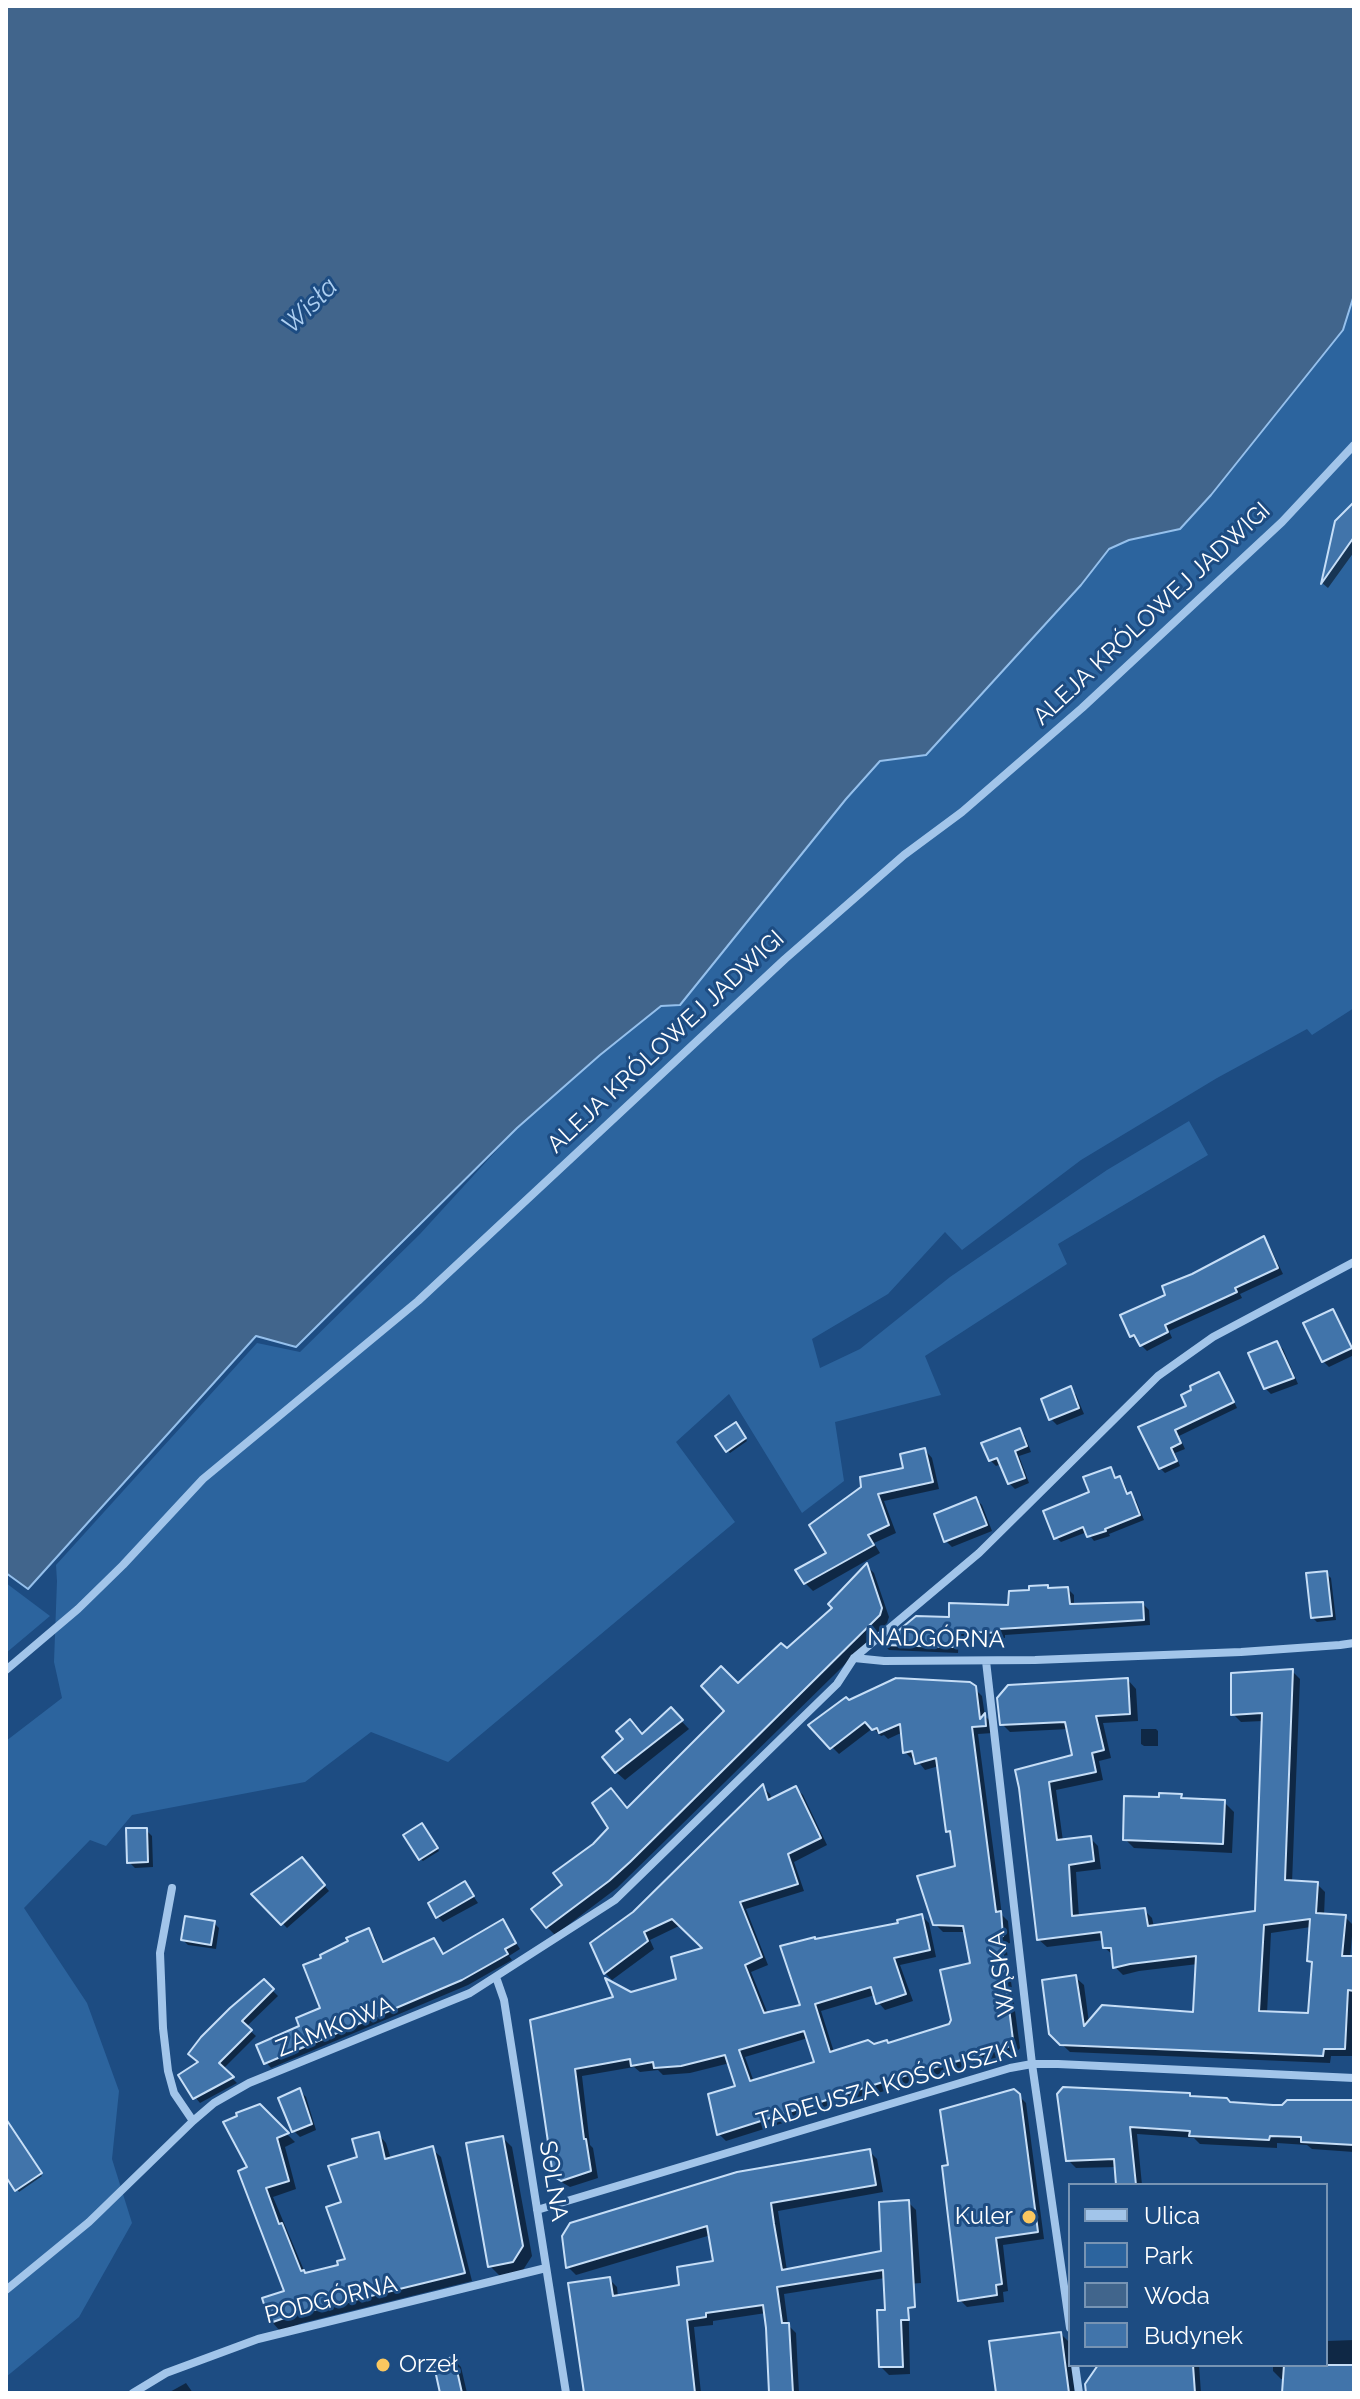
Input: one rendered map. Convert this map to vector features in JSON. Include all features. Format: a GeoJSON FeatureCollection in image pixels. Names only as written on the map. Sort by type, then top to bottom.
{"type":"FeatureCollection","features":[{"type":"Feature","properties":{"kind":"street","name":"ALEJA KRÓLOWEJ JADWIGI"},"geometry":{"type":"LineString","coordinates":[[6,1670],[78,1609],[203,1479],[418,1301],[785,959],[904,855],[962,812],[1082,708],[1282,522],[1354,445]]}},
{"type":"Feature","properties":{"kind":"street"},"geometry":{"type":"LineString","coordinates":[[854,1658],[979,1553],[1158,1376],[1213,1337],[1354,1262]]}},
{"type":"Feature","properties":{"kind":"street","name":"NADGÓRNA"},"geometry":{"type":"LineString","coordinates":[[496,1977],[615,1900],[837,1684],[854,1658],[986,1661],[1241,1652],[1354,1643]]}},
{"type":"Feature","properties":{"kind":"street","name":"WĄSKA"},"geometry":{"type":"LineString","coordinates":[[986,1661],[1032,2064],[1068,2314]]}},
{"type":"Feature","properties":{"kind":"street"},"geometry":{"type":"LineString","coordinates":[[172,1888],[160,1953],[163,2028],[174,2093],[193,2121]]}},
{"type":"Feature","properties":{"kind":"street","name":"ZAMKOWA"},"geometry":{"type":"LineString","coordinates":[[6,2290],[89,2222],[214,2103],[249,2083],[470,1993],[496,1977]]}},
{"type":"Feature","properties":{"kind":"street","name":"SOLNA"},"geometry":{"type":"LineString","coordinates":[[496,1977],[504,2000],[566,2393]]}},
{"type":"Feature","properties":{"kind":"street","name":"TADEUSZA KOŚCIUSZKI"},"geometry":{"type":"LineString","coordinates":[[537,2210],[1032,2064],[1354,2078]]}},
{"type":"Feature","properties":{"kind":"street","name":"PODGÓRNA"},"geometry":{"type":"LineString","coordinates":[[133,2393],[166,2373],[258,2339],[546,2268]]}},
{"type":"Feature","properties":{"kind":"street"},"geometry":{"type":"LineString","coordinates":[[1075,2367],[1079,2393]]}},
{"type":"Feature","properties":{"kind":"green space"},"geometry":{"type":"Polygon","coordinates":[[[1354,295],[1354,1008],[1312,1035],[1307,1029],[1217,1078],[1081,1160],[962,1250],[945,1232],[888,1294],[812,1339],[820,1368],[860,1349],[950,1277],[1107,1170],[1189,1121],[1208,1155],[1058,1244],[1067,1264],[925,1356],[941,1395],[835,1422],[844,1481],[802,1513],[729,1394],[676,1442],[735,1522],[448,1762],[371,1732],[305,1782],[132,1815],[106,1846],[90,1840],[24,1908],[87,2003],[119,2091],[112,2159],[132,2223],[79,2317],[6,2377],[6,1741],[62,1698],[54,1662],[56,1565],[257,1343],[300,1352],[420,1234],[517,1128],[661,1006],[680,1005],[880,761],[926,754],[1081,585],[1109,549],[1129,540],[1180,529],[1211,495],[1343,330],[1354,295]]]}},
{"type":"Feature","properties":{"kind":"green space"},"geometry":{"type":"Polygon","coordinates":[[[6,1583],[50,1616],[6,1653],[6,1583]]]}},
{"type":"Feature","properties":{"kind":"water","name":"Wisła"},"geometry":{"type":"Polygon","coordinates":[[[6,6],[1354,6],[1354,295],[1343,330],[1211,495],[1180,529],[1129,540],[1109,549],[1081,585],[926,755],[880,761],[680,1005],[661,1006],[517,1128],[296,1347],[256,1336],[28,1589],[6,1573],[6,6]]]}},
{"type":"Feature","properties":{"kind":"building"},"geometry":{"type":"Polygon","coordinates":[[[1354,502],[1354,537],[1321,584],[1335,521],[1354,502]]]}},
{"type":"Feature","properties":{"kind":"building"},"geometry":{"type":"Polygon","coordinates":[[[1264,1236],[1278,1268],[1235,1288],[1237,1292],[1165,1325],[1168,1332],[1140,1346],[1134,1335],[1130,1337],[1120,1315],[1165,1295],[1162,1286],[1192,1274],[1264,1236]]]}},
{"type":"Feature","properties":{"kind":"building"},"geometry":{"type":"Polygon","coordinates":[[[1333,1309],[1352,1348],[1322,1362],[1303,1323],[1333,1309]]]}},
{"type":"Feature","properties":{"kind":"building"},"geometry":{"type":"Polygon","coordinates":[[[1277,1341],[1294,1378],[1264,1389],[1248,1353],[1277,1341]]]}},
{"type":"Feature","properties":{"kind":"building"},"geometry":{"type":"Polygon","coordinates":[[[1219,1372],[1234,1402],[1175,1430],[1181,1443],[1171,1448],[1177,1461],[1159,1469],[1138,1427],[1186,1406],[1181,1395],[1191,1390],[1190,1386],[1219,1372]]]}},
{"type":"Feature","properties":{"kind":"building"},"geometry":{"type":"Polygon","coordinates":[[[1071,1386],[1079,1408],[1049,1420],[1041,1399],[1071,1386]]]}},
{"type":"Feature","properties":{"kind":"building"},"geometry":{"type":"Polygon","coordinates":[[[736,1422],[746,1438],[726,1452],[715,1436],[736,1422]]]}},
{"type":"Feature","properties":{"kind":"building"},"geometry":{"type":"Polygon","coordinates":[[[1020,1428],[1027,1446],[1015,1451],[1025,1478],[1008,1484],[997,1458],[989,1461],[981,1443],[1020,1428]]]}},
{"type":"Feature","properties":{"kind":"building"},"geometry":{"type":"Polygon","coordinates":[[[925,1448],[933,1482],[878,1494],[889,1525],[868,1535],[874,1545],[804,1584],[795,1570],[826,1553],[809,1525],[861,1487],[860,1477],[903,1468],[900,1454],[925,1448]]]}},
{"type":"Feature","properties":{"kind":"building"},"geometry":{"type":"Polygon","coordinates":[[[1111,1467],[1115,1478],[1120,1476],[1127,1494],[1131,1492],[1140,1515],[1087,1537],[1083,1527],[1054,1539],[1043,1511],[1089,1492],[1083,1477],[1111,1467]]]}},
{"type":"Feature","properties":{"kind":"building"},"geometry":{"type":"Polygon","coordinates":[[[976,1497],[987,1525],[944,1542],[934,1514],[976,1497]]]}},
{"type":"Feature","properties":{"kind":"building"},"geometry":{"type":"Polygon","coordinates":[[[867,1563],[882,1608],[880,1615],[630,1862],[546,1928],[531,1909],[562,1885],[553,1873],[593,1844],[608,1828],[592,1803],[611,1788],[627,1808],[724,1711],[701,1686],[721,1666],[738,1683],[781,1643],[787,1648],[832,1608],[828,1604],[867,1563]]]}},
{"type":"Feature","properties":{"kind":"building"},"geometry":{"type":"Polygon","coordinates":[[[1327,1571],[1332,1616],[1311,1618],[1306,1573],[1327,1571]]]}},
{"type":"Feature","properties":{"kind":"building"},"geometry":{"type":"Polygon","coordinates":[[[1048,1585],[1048,1588],[1068,1587],[1070,1604],[1143,1602],[1144,1620],[999,1629],[999,1633],[953,1631],[953,1647],[881,1645],[916,1616],[949,1617],[949,1603],[1008,1605],[1009,1591],[1048,1585]]]}},
{"type":"Feature","properties":{"kind":"building"},"geometry":{"type":"Polygon","coordinates":[[[1293,1669],[1285,1880],[1318,1882],[1316,1913],[1346,1915],[1342,1956],[1354,1956],[1354,1991],[1348,1990],[1345,2049],[1324,2049],[1323,2056],[1060,2045],[1049,2034],[1042,1980],[1076,1975],[1084,2026],[1102,2005],[1193,2012],[1196,1956],[1113,1968],[1111,1948],[1103,1948],[1101,1932],[1037,1940],[1015,1770],[1072,1755],[1065,1722],[1000,1725],[997,1698],[1008,1685],[1128,1678],[1130,1714],[1096,1716],[1104,1750],[1092,1753],[1096,1772],[1049,1782],[1057,1840],[1091,1836],[1094,1861],[1069,1865],[1072,1916],[1145,1908],[1148,1926],[1255,1911],[1262,1713],[1231,1715],[1231,1673],[1293,1669]],[[1310,1919],[1264,1925],[1259,2011],[1308,2013],[1312,1962],[1307,1961],[1310,1919]]]}},
{"type":"Feature","properties":{"kind":"building"},"geometry":{"type":"Polygon","coordinates":[[[896,1678],[970,1682],[976,1686],[980,1719],[985,1713],[986,1726],[972,1727],[996,1912],[1001,1911],[1003,1936],[1000,1937],[1013,2040],[1008,2047],[886,2081],[717,2135],[708,2094],[735,2086],[725,2055],[681,2066],[654,2068],[653,2062],[631,2066],[630,2059],[575,2069],[591,2171],[561,2181],[553,2176],[530,2020],[613,1997],[605,1978],[631,1992],[676,1979],[671,1957],[702,1948],[672,1919],[644,1932],[648,1941],[604,1974],[590,1943],[633,1912],[763,1784],[768,1800],[796,1786],[821,1838],[788,1854],[798,1884],[740,1902],[762,1957],[745,1965],[764,2013],[800,2005],[780,1946],[898,1923],[897,1920],[922,1914],[930,1950],[894,1958],[906,1994],[876,2004],[871,1987],[815,2004],[830,2052],[868,2040],[874,2044],[887,2040],[888,2043],[949,2024],[951,2020],[940,1970],[970,1963],[963,1926],[933,1925],[917,1876],[955,1866],[950,1831],[946,1832],[936,1758],[915,1764],[912,1751],[903,1753],[900,1724],[879,1733],[877,1728],[872,1730],[865,1722],[830,1749],[808,1725],[846,1697],[849,1700],[896,1678]],[[804,2031],[739,2050],[750,2081],[814,2062],[804,2031]]]}},
{"type":"Feature","properties":{"kind":"building"},"geometry":{"type":"Polygon","coordinates":[[[671,1707],[683,1720],[615,1773],[602,1757],[623,1739],[616,1731],[630,1719],[642,1734],[671,1707]]]}},
{"type":"Feature","properties":{"kind":"building"},"geometry":{"type":"Polygon","coordinates":[[[1159,1793],[1182,1794],[1181,1798],[1225,1800],[1223,1844],[1123,1840],[1124,1796],[1159,1797],[1159,1793]]]}},
{"type":"Feature","properties":{"kind":"building"},"geometry":{"type":"Polygon","coordinates":[[[422,1823],[438,1848],[419,1860],[403,1835],[422,1823]]]}},
{"type":"Feature","properties":{"kind":"building"},"geometry":{"type":"Polygon","coordinates":[[[126,1828],[147,1828],[148,1862],[127,1863],[126,1828]]]}},
{"type":"Feature","properties":{"kind":"building"},"geometry":{"type":"Polygon","coordinates":[[[302,1857],[325,1885],[281,1925],[251,1894],[302,1857]]]}},
{"type":"Feature","properties":{"kind":"building"},"geometry":{"type":"Polygon","coordinates":[[[465,1881],[474,1896],[436,1918],[428,1903],[465,1881]]]}},
{"type":"Feature","properties":{"kind":"building"},"geometry":{"type":"Polygon","coordinates":[[[185,1916],[215,1921],[211,1945],[181,1940],[185,1916]]]}},
{"type":"Feature","properties":{"kind":"building"},"geometry":{"type":"Polygon","coordinates":[[[503,1919],[516,1943],[505,1949],[508,1954],[462,1980],[264,2064],[256,2045],[299,2026],[296,2018],[320,2008],[303,1965],[321,1958],[320,1955],[348,1941],[346,1938],[369,1928],[383,1962],[434,1938],[443,1954],[503,1919]]]}},
{"type":"Feature","properties":{"kind":"building"},"geometry":{"type":"Polygon","coordinates":[[[264,1979],[274,1989],[242,2021],[252,2030],[219,2063],[234,2077],[193,2099],[178,2075],[198,2062],[188,2054],[230,2008],[264,1979]]]}},
{"type":"Feature","properties":{"kind":"building"},"geometry":{"type":"Polygon","coordinates":[[[1063,2087],[1190,2093],[1190,2096],[1227,2098],[1230,2102],[1273,2105],[1282,2105],[1287,2100],[1354,2100],[1354,2145],[1301,2142],[1301,2137],[1270,2136],[1269,2140],[1189,2136],[1190,2131],[1130,2127],[1136,2183],[1116,2183],[1114,2159],[1066,2161],[1057,2094],[1063,2087]]]}},
{"type":"Feature","properties":{"kind":"building"},"geometry":{"type":"Polygon","coordinates":[[[300,2088],[312,2124],[292,2132],[278,2098],[300,2088]]]}},
{"type":"Feature","properties":{"kind":"building"},"geometry":{"type":"Polygon","coordinates":[[[1014,2089],[1020,2094],[1038,2232],[996,2238],[1002,2284],[996,2285],[997,2295],[958,2301],[942,2166],[948,2165],[940,2110],[1014,2089]]]}},
{"type":"Feature","properties":{"kind":"building"},"geometry":{"type":"Polygon","coordinates":[[[260,2104],[289,2133],[277,2138],[289,2181],[266,2188],[301,2271],[305,2273],[338,2265],[337,2261],[345,2259],[326,2207],[341,2202],[328,2166],[357,2157],[352,2139],[379,2132],[385,2159],[433,2146],[465,2273],[270,2323],[262,2298],[284,2291],[238,2171],[247,2167],[223,2122],[237,2116],[236,2113],[260,2104]]]}},
{"type":"Feature","properties":{"kind":"building"},"geometry":{"type":"Polygon","coordinates":[[[6,2119],[42,2173],[15,2191],[6,2177],[6,2119]]]}},
{"type":"Feature","properties":{"kind":"building"},"geometry":{"type":"Polygon","coordinates":[[[503,2136],[523,2246],[513,2262],[488,2267],[466,2143],[503,2136]]]}},
{"type":"Feature","properties":{"kind":"building"},"geometry":{"type":"Polygon","coordinates":[[[870,2149],[876,2185],[771,2203],[774,2224],[782,2270],[881,2251],[879,2202],[909,2200],[915,2307],[908,2308],[909,2320],[901,2320],[903,2367],[879,2367],[877,2310],[885,2310],[883,2270],[777,2287],[782,2323],[789,2323],[793,2393],[769,2393],[763,2305],[706,2313],[706,2317],[687,2320],[695,2393],[584,2393],[568,2283],[610,2277],[613,2296],[679,2285],[677,2267],[713,2261],[707,2226],[566,2268],[562,2236],[570,2223],[737,2172],[870,2149]]]}},
{"type":"Feature","properties":{"kind":"building"},"geometry":{"type":"Polygon","coordinates":[[[1061,2332],[1069,2393],[996,2393],[989,2341],[1061,2332]]]}},
{"type":"Feature","properties":{"kind":"building"},"geometry":{"type":"Polygon","coordinates":[[[454,2357],[462,2393],[440,2393],[433,2361],[454,2357]]]}},
{"type":"Feature","properties":{"kind":"building"},"geometry":{"type":"Polygon","coordinates":[[[1354,2365],[1354,2393],[1282,2393],[1284,2367],[1354,2365]]]}},
{"type":"Feature","properties":{"kind":"building"},"geometry":{"type":"Polygon","coordinates":[[[1097,2367],[1193,2367],[1195,2393],[1086,2393],[1085,2384],[1097,2367]]]}},
{"type":"Feature","properties":{"kind":"place","name":"Kuler"},"geometry":{"type":"Point","coordinates":[1029,2217]}},
{"type":"Feature","properties":{"kind":"place","name":"Orzeł"},"geometry":{"type":"Point","coordinates":[383,2365]}}]}
